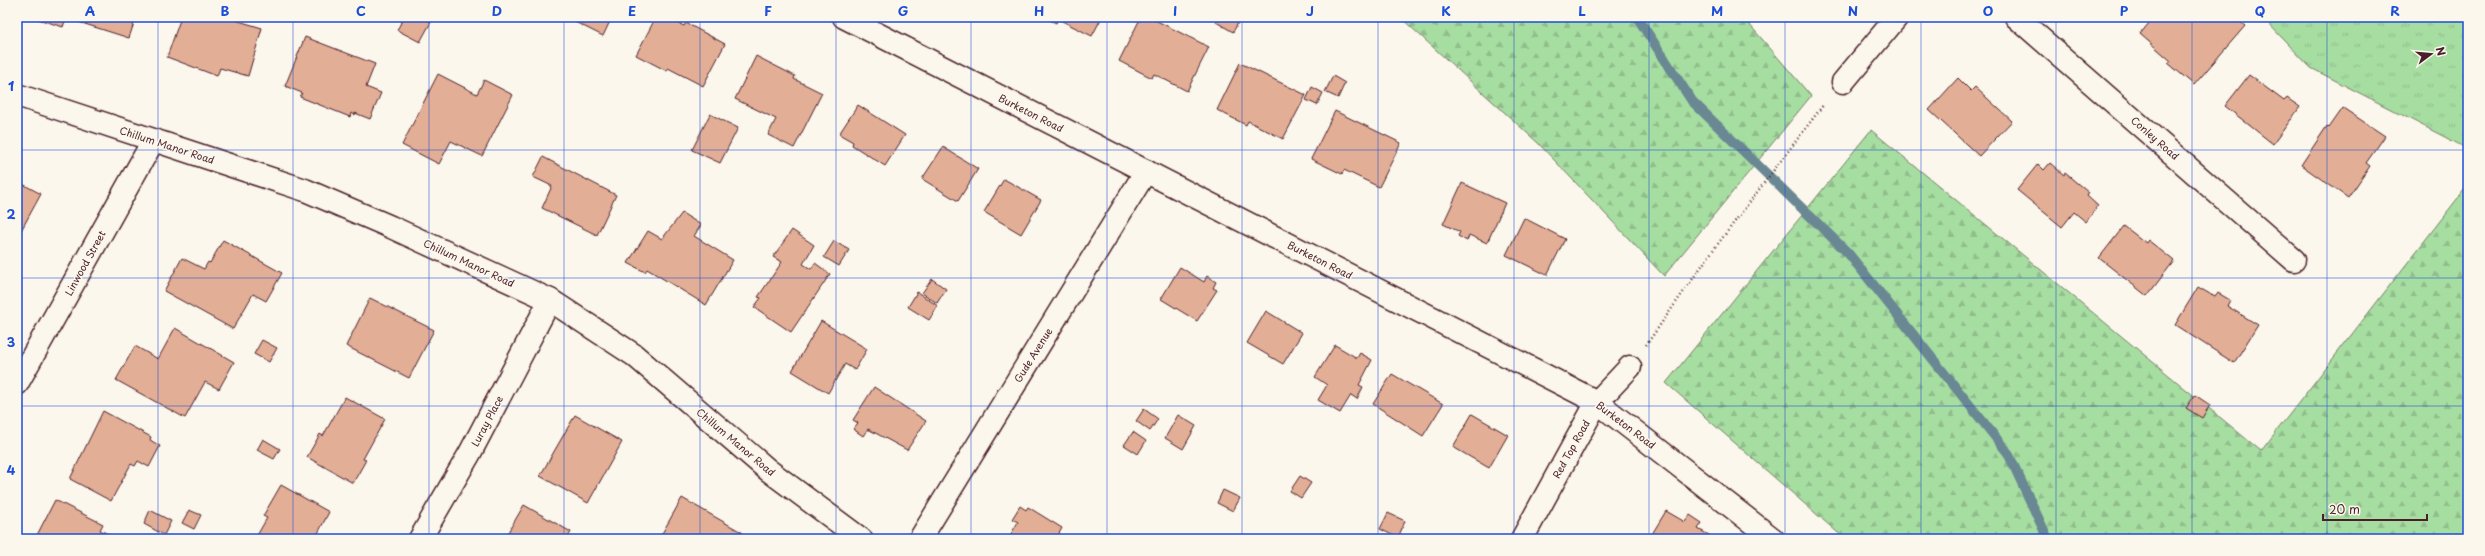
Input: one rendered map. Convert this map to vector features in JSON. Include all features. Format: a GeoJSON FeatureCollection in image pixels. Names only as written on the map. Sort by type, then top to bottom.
{"type":"FeatureCollection","features":[{"type":"Feature","properties":{"kind":"street","name":"Burketon Road"},"geometry":{"type":"LineString","coordinates":[[844,17],[1596,402],[1773,539]]}},
{"type":"Feature","properties":{"kind":"street"},"geometry":{"type":"LineString","coordinates":[[1843,82],[1897,17]]}},
{"type":"Feature","properties":{"kind":"street","name":"Conley Road"},"geometry":{"type":"LineString","coordinates":[[2016,17],[2294,260]]}},
{"type":"Feature","properties":{"kind":"street","name":"Chillum Manor Road"},"geometry":{"type":"LineString","coordinates":[[17,96],[305,190],[391,227],[550,300],[634,355],[768,470],[861,539]]}},
{"type":"Feature","properties":{"kind":"street","name":"Linwood Street"},"geometry":{"type":"LineString","coordinates":[[17,384],[152,141]]}},
{"type":"Feature","properties":{"kind":"street","name":"Gude Avenue"},"geometry":{"type":"LineString","coordinates":[[920,539],[1146,171]]}},
{"type":"Feature","properties":{"kind":"street","name":"Luray Place"},"geometry":{"type":"LineString","coordinates":[[420,539],[470,453],[550,300]]}},
{"type":"Feature","properties":{"kind":"street","name":"Red Top Road"},"geometry":{"type":"LineString","coordinates":[[1522,539],[1596,402],[1630,367]]}},
{"type":"Feature","properties":{"kind":"path"},"geometry":{"type":"LineString","coordinates":[[1630,367],[1711,253],[1816,114]]}},
{"type":"Feature","properties":{"kind":"green space"},"geometry":{"type":"Polygon","coordinates":[[[1400,17],[1743,17],[1811,96],[1664,276],[1538,143],[1400,17]]]}},
{"type":"Feature","properties":{"kind":"green space"},"geometry":{"type":"Polygon","coordinates":[[[2262,17],[2468,17],[2468,149],[2311,68],[2262,17]]]}},
{"type":"Feature","properties":{"kind":"green space"},"geometry":{"type":"Polygon","coordinates":[[[1871,130],[2261,451],[2468,185],[2468,539],[1845,539],[1666,383],[1871,130]]]}},
{"type":"Feature","properties":{"kind":"building"},"geometry":{"type":"Polygon","coordinates":[[[32,17],[136,17],[129,38],[66,18],[63,27],[32,17]]]}},
{"type":"Feature","properties":{"kind":"building"},"geometry":{"type":"Polygon","coordinates":[[[181,17],[232,17],[232,19],[262,28],[248,76],[220,68],[217,76],[167,57],[181,17]]]}},
{"type":"Feature","properties":{"kind":"building"},"geometry":{"type":"Polygon","coordinates":[[[404,17],[421,17],[431,22],[420,42],[397,30],[404,17]]]}},
{"type":"Feature","properties":{"kind":"building"},"geometry":{"type":"Polygon","coordinates":[[[574,17],[612,17],[603,36],[575,22],[577,19],[574,17]]]}},
{"type":"Feature","properties":{"kind":"building"},"geometry":{"type":"Polygon","coordinates":[[[656,17],[666,17],[684,26],[686,23],[725,44],[703,86],[668,68],[667,71],[636,55],[656,17]]]}},
{"type":"Feature","properties":{"kind":"building"},"geometry":{"type":"Polygon","coordinates":[[[1044,17],[1102,17],[1092,36],[1058,19],[1056,23],[1044,17]]]}},
{"type":"Feature","properties":{"kind":"building"},"geometry":{"type":"Polygon","coordinates":[[[1141,17],[1149,17],[1209,47],[1187,91],[1154,74],[1152,78],[1119,61],[1141,17]]]}},
{"type":"Feature","properties":{"kind":"building"},"geometry":{"type":"Polygon","coordinates":[[[1219,17],[1233,17],[1239,21],[1233,32],[1216,22],[1219,17]]]}},
{"type":"Feature","properties":{"kind":"building"},"geometry":{"type":"Polygon","coordinates":[[[2154,17],[2235,17],[2245,26],[2194,85],[2168,63],[2171,61],[2140,34],[2154,17]]]}},
{"type":"Feature","properties":{"kind":"building"},"geometry":{"type":"Polygon","coordinates":[[[305,37],[375,64],[366,87],[381,93],[370,119],[355,113],[355,115],[351,113],[350,117],[300,97],[302,93],[285,86],[305,37]]]}},
{"type":"Feature","properties":{"kind":"building"},"geometry":{"type":"Polygon","coordinates":[[[756,56],[795,76],[794,79],[822,93],[794,148],[768,135],[776,119],[735,99],[756,56]]]}},
{"type":"Feature","properties":{"kind":"building"},"geometry":{"type":"Polygon","coordinates":[[[1240,63],[1306,95],[1283,139],[1248,121],[1246,125],[1217,110],[1240,63]]]}},
{"type":"Feature","properties":{"kind":"building"},"geometry":{"type":"Polygon","coordinates":[[[438,74],[477,94],[484,80],[513,95],[482,156],[451,141],[439,164],[402,145],[438,74]]]}},
{"type":"Feature","properties":{"kind":"building"},"geometry":{"type":"Polygon","coordinates":[[[2249,75],[2284,101],[2287,98],[2300,107],[2273,144],[2225,106],[2249,75]]]}},
{"type":"Feature","properties":{"kind":"building"},"geometry":{"type":"Polygon","coordinates":[[[1333,76],[1345,83],[1338,98],[1325,92],[1333,76]]]}},
{"type":"Feature","properties":{"kind":"building"},"geometry":{"type":"Polygon","coordinates":[[[1958,78],[1971,91],[1975,87],[2012,121],[1979,156],[1929,110],[1958,78]]]}},
{"type":"Feature","properties":{"kind":"building"},"geometry":{"type":"Polygon","coordinates":[[[1312,87],[1323,93],[1317,105],[1306,100],[1312,87]]]}},
{"type":"Feature","properties":{"kind":"building"},"geometry":{"type":"Polygon","coordinates":[[[858,105],[905,135],[885,166],[852,145],[853,142],[839,134],[858,105]]]}},
{"type":"Feature","properties":{"kind":"building"},"geometry":{"type":"Polygon","coordinates":[[[2343,108],[2385,136],[2366,163],[2370,166],[2348,198],[2301,165],[2327,126],[2329,128],[2343,108]]]}},
{"type":"Feature","properties":{"kind":"building"},"geometry":{"type":"Polygon","coordinates":[[[1335,111],[1401,143],[1379,187],[1344,170],[1342,174],[1311,159],[1335,111]]]}},
{"type":"Feature","properties":{"kind":"building"},"geometry":{"type":"Polygon","coordinates":[[[710,114],[738,128],[720,163],[692,150],[710,114]]]}},
{"type":"Feature","properties":{"kind":"building"},"geometry":{"type":"Polygon","coordinates":[[[943,147],[978,169],[958,201],[922,179],[943,147]]]}},
{"type":"Feature","properties":{"kind":"building"},"geometry":{"type":"Polygon","coordinates":[[[543,157],[616,195],[597,235],[542,208],[552,186],[533,177],[543,157]]]}},
{"type":"Feature","properties":{"kind":"building"},"geometry":{"type":"Polygon","coordinates":[[[2050,163],[2064,175],[2065,173],[2089,193],[2087,196],[2098,206],[2086,222],[2074,212],[2062,227],[2017,190],[2038,164],[2044,170],[2050,163]]]}},
{"type":"Feature","properties":{"kind":"building"},"geometry":{"type":"Polygon","coordinates":[[[1004,179],[1041,200],[1021,234],[984,212],[1004,179]]]}},
{"type":"Feature","properties":{"kind":"building"},"geometry":{"type":"Polygon","coordinates":[[[17,181],[41,194],[17,238],[17,181]]]}},
{"type":"Feature","properties":{"kind":"building"},"geometry":{"type":"Polygon","coordinates":[[[1462,183],[1505,203],[1487,243],[1469,235],[1467,241],[1458,236],[1460,232],[1443,224],[1462,183]]]}},
{"type":"Feature","properties":{"kind":"building"},"geometry":{"type":"Polygon","coordinates":[[[682,213],[701,225],[694,236],[733,260],[706,305],[647,269],[645,272],[628,263],[648,231],[662,239],[682,213]]]}},
{"type":"Feature","properties":{"kind":"building"},"geometry":{"type":"Polygon","coordinates":[[[1524,218],[1565,239],[1547,275],[1506,255],[1524,218]]]}},
{"type":"Feature","properties":{"kind":"building"},"geometry":{"type":"Polygon","coordinates":[[[2124,226],[2146,243],[2148,240],[2174,261],[2147,296],[2099,258],[2124,226]]]}},
{"type":"Feature","properties":{"kind":"building"},"geometry":{"type":"Polygon","coordinates":[[[792,230],[814,245],[803,264],[811,269],[815,263],[830,274],[791,332],[754,307],[761,298],[758,297],[782,262],[773,257],[792,230]]]}},
{"type":"Feature","properties":{"kind":"building"},"geometry":{"type":"Polygon","coordinates":[[[223,240],[282,273],[266,301],[253,294],[233,329],[164,291],[182,258],[204,269],[208,262],[210,263],[223,240]]]}},
{"type":"Feature","properties":{"kind":"building"},"geometry":{"type":"Polygon","coordinates":[[[834,241],[849,250],[839,266],[824,257],[834,241]]]}},
{"type":"Feature","properties":{"kind":"building"},"geometry":{"type":"Polygon","coordinates":[[[1180,267],[1204,282],[1207,276],[1216,282],[1213,288],[1217,290],[1197,321],[1161,299],[1180,267]]]}},
{"type":"Feature","properties":{"kind":"building"},"geometry":{"type":"Polygon","coordinates":[[[932,279],[946,289],[937,303],[922,293],[932,279]]]}},
{"type":"Feature","properties":{"kind":"building"},"geometry":{"type":"Polygon","coordinates":[[[2198,287],[2215,297],[2218,293],[2230,300],[2227,306],[2258,325],[2234,363],[2175,325],[2198,287]]]}},
{"type":"Feature","properties":{"kind":"building"},"geometry":{"type":"Polygon","coordinates":[[[917,292],[938,306],[929,320],[908,307],[917,292]]]}},
{"type":"Feature","properties":{"kind":"building"},"geometry":{"type":"Polygon","coordinates":[[[370,298],[434,330],[409,378],[346,346],[370,298]]]}},
{"type":"Feature","properties":{"kind":"building"},"geometry":{"type":"Polygon","coordinates":[[[1266,311],[1302,333],[1283,364],[1247,343],[1266,311]]]}},
{"type":"Feature","properties":{"kind":"building"},"geometry":{"type":"Polygon","coordinates":[[[821,321],[867,349],[855,370],[845,364],[828,393],[792,371],[821,321]]]}},
{"type":"Feature","properties":{"kind":"building"},"geometry":{"type":"Polygon","coordinates":[[[175,328],[234,362],[219,389],[205,382],[185,418],[116,380],[135,346],[158,359],[175,328]]]}},
{"type":"Feature","properties":{"kind":"building"},"geometry":{"type":"Polygon","coordinates":[[[262,340],[277,348],[269,362],[254,354],[262,340]]]}},
{"type":"Feature","properties":{"kind":"building"},"geometry":{"type":"Polygon","coordinates":[[[1335,345],[1357,358],[1360,353],[1372,360],[1359,385],[1363,387],[1357,399],[1351,395],[1340,413],[1318,400],[1327,385],[1315,377],[1335,345]]]}},
{"type":"Feature","properties":{"kind":"building"},"geometry":{"type":"Polygon","coordinates":[[[1392,374],[1443,404],[1423,436],[1373,404],[1392,374]]]}},
{"type":"Feature","properties":{"kind":"building"},"geometry":{"type":"Polygon","coordinates":[[[874,387],[926,421],[907,450],[868,429],[863,436],[853,429],[858,423],[853,420],[874,387]]]}},
{"type":"Feature","properties":{"kind":"building"},"geometry":{"type":"Polygon","coordinates":[[[2195,395],[2210,405],[2202,418],[2186,408],[2195,395]]]}},
{"type":"Feature","properties":{"kind":"building"},"geometry":{"type":"Polygon","coordinates":[[[345,397],[385,419],[363,459],[366,460],[353,483],[307,457],[320,434],[323,436],[345,397]]]}},
{"type":"Feature","properties":{"kind":"building"},"geometry":{"type":"Polygon","coordinates":[[[1144,409],[1158,419],[1150,431],[1136,421],[1144,409]]]}},
{"type":"Feature","properties":{"kind":"building"},"geometry":{"type":"Polygon","coordinates":[[[103,411],[151,437],[150,440],[160,446],[149,467],[138,461],[135,466],[131,464],[111,501],[70,479],[103,411]]]}},
{"type":"Feature","properties":{"kind":"building"},"geometry":{"type":"Polygon","coordinates":[[[1472,414],[1508,435],[1489,468],[1453,447],[1472,414]]]}},
{"type":"Feature","properties":{"kind":"building"},"geometry":{"type":"Polygon","coordinates":[[[575,415],[622,442],[588,503],[540,476],[575,415]]]}},
{"type":"Feature","properties":{"kind":"building"},"geometry":{"type":"Polygon","coordinates":[[[1178,415],[1196,426],[1183,449],[1165,438],[1178,415]]]}},
{"type":"Feature","properties":{"kind":"building"},"geometry":{"type":"Polygon","coordinates":[[[1133,432],[1146,441],[1138,454],[1124,445],[1133,432]]]}},
{"type":"Feature","properties":{"kind":"building"},"geometry":{"type":"Polygon","coordinates":[[[263,439],[280,449],[274,459],[257,450],[263,439]]]}},
{"type":"Feature","properties":{"kind":"building"},"geometry":{"type":"Polygon","coordinates":[[[1300,476],[1311,483],[1301,498],[1290,491],[1300,476]]]}},
{"type":"Feature","properties":{"kind":"building"},"geometry":{"type":"Polygon","coordinates":[[[281,485],[329,512],[315,539],[255,539],[267,518],[263,516],[281,485]]]}},
{"type":"Feature","properties":{"kind":"building"},"geometry":{"type":"Polygon","coordinates":[[[1223,490],[1240,498],[1233,511],[1217,503],[1223,490]]]}},
{"type":"Feature","properties":{"kind":"building"},"geometry":{"type":"Polygon","coordinates":[[[682,498],[743,533],[740,539],[659,539],[682,498]]]}},
{"type":"Feature","properties":{"kind":"building"},"geometry":{"type":"Polygon","coordinates":[[[55,500],[103,524],[100,530],[112,536],[110,539],[35,539],[55,500]]]}},
{"type":"Feature","properties":{"kind":"building"},"geometry":{"type":"Polygon","coordinates":[[[524,505],[571,532],[567,539],[504,539],[524,505]]]}},
{"type":"Feature","properties":{"kind":"building"},"geometry":{"type":"Polygon","coordinates":[[[1020,506],[1026,510],[1028,507],[1062,528],[1056,539],[1008,539],[1018,522],[1012,519],[1020,506]]]}},
{"type":"Feature","properties":{"kind":"building"},"geometry":{"type":"Polygon","coordinates":[[[150,510],[171,521],[164,535],[144,524],[150,510]]]}},
{"type":"Feature","properties":{"kind":"building"},"geometry":{"type":"Polygon","coordinates":[[[189,510],[201,515],[194,529],[182,523],[189,510]]]}},
{"type":"Feature","properties":{"kind":"building"},"geometry":{"type":"Polygon","coordinates":[[[1666,511],[1685,522],[1690,515],[1702,523],[1698,529],[1716,539],[1649,539],[1666,511]]]}},
{"type":"Feature","properties":{"kind":"building"},"geometry":{"type":"Polygon","coordinates":[[[1388,513],[1405,521],[1398,538],[1380,529],[1388,513]]]}},
{"type":"Feature","properties":{"kind":"waterway"},"geometry":{"type":"LineString","coordinates":[[1637,17],[1692,101],[1848,253],[2008,453],[2048,539]]}}]}
